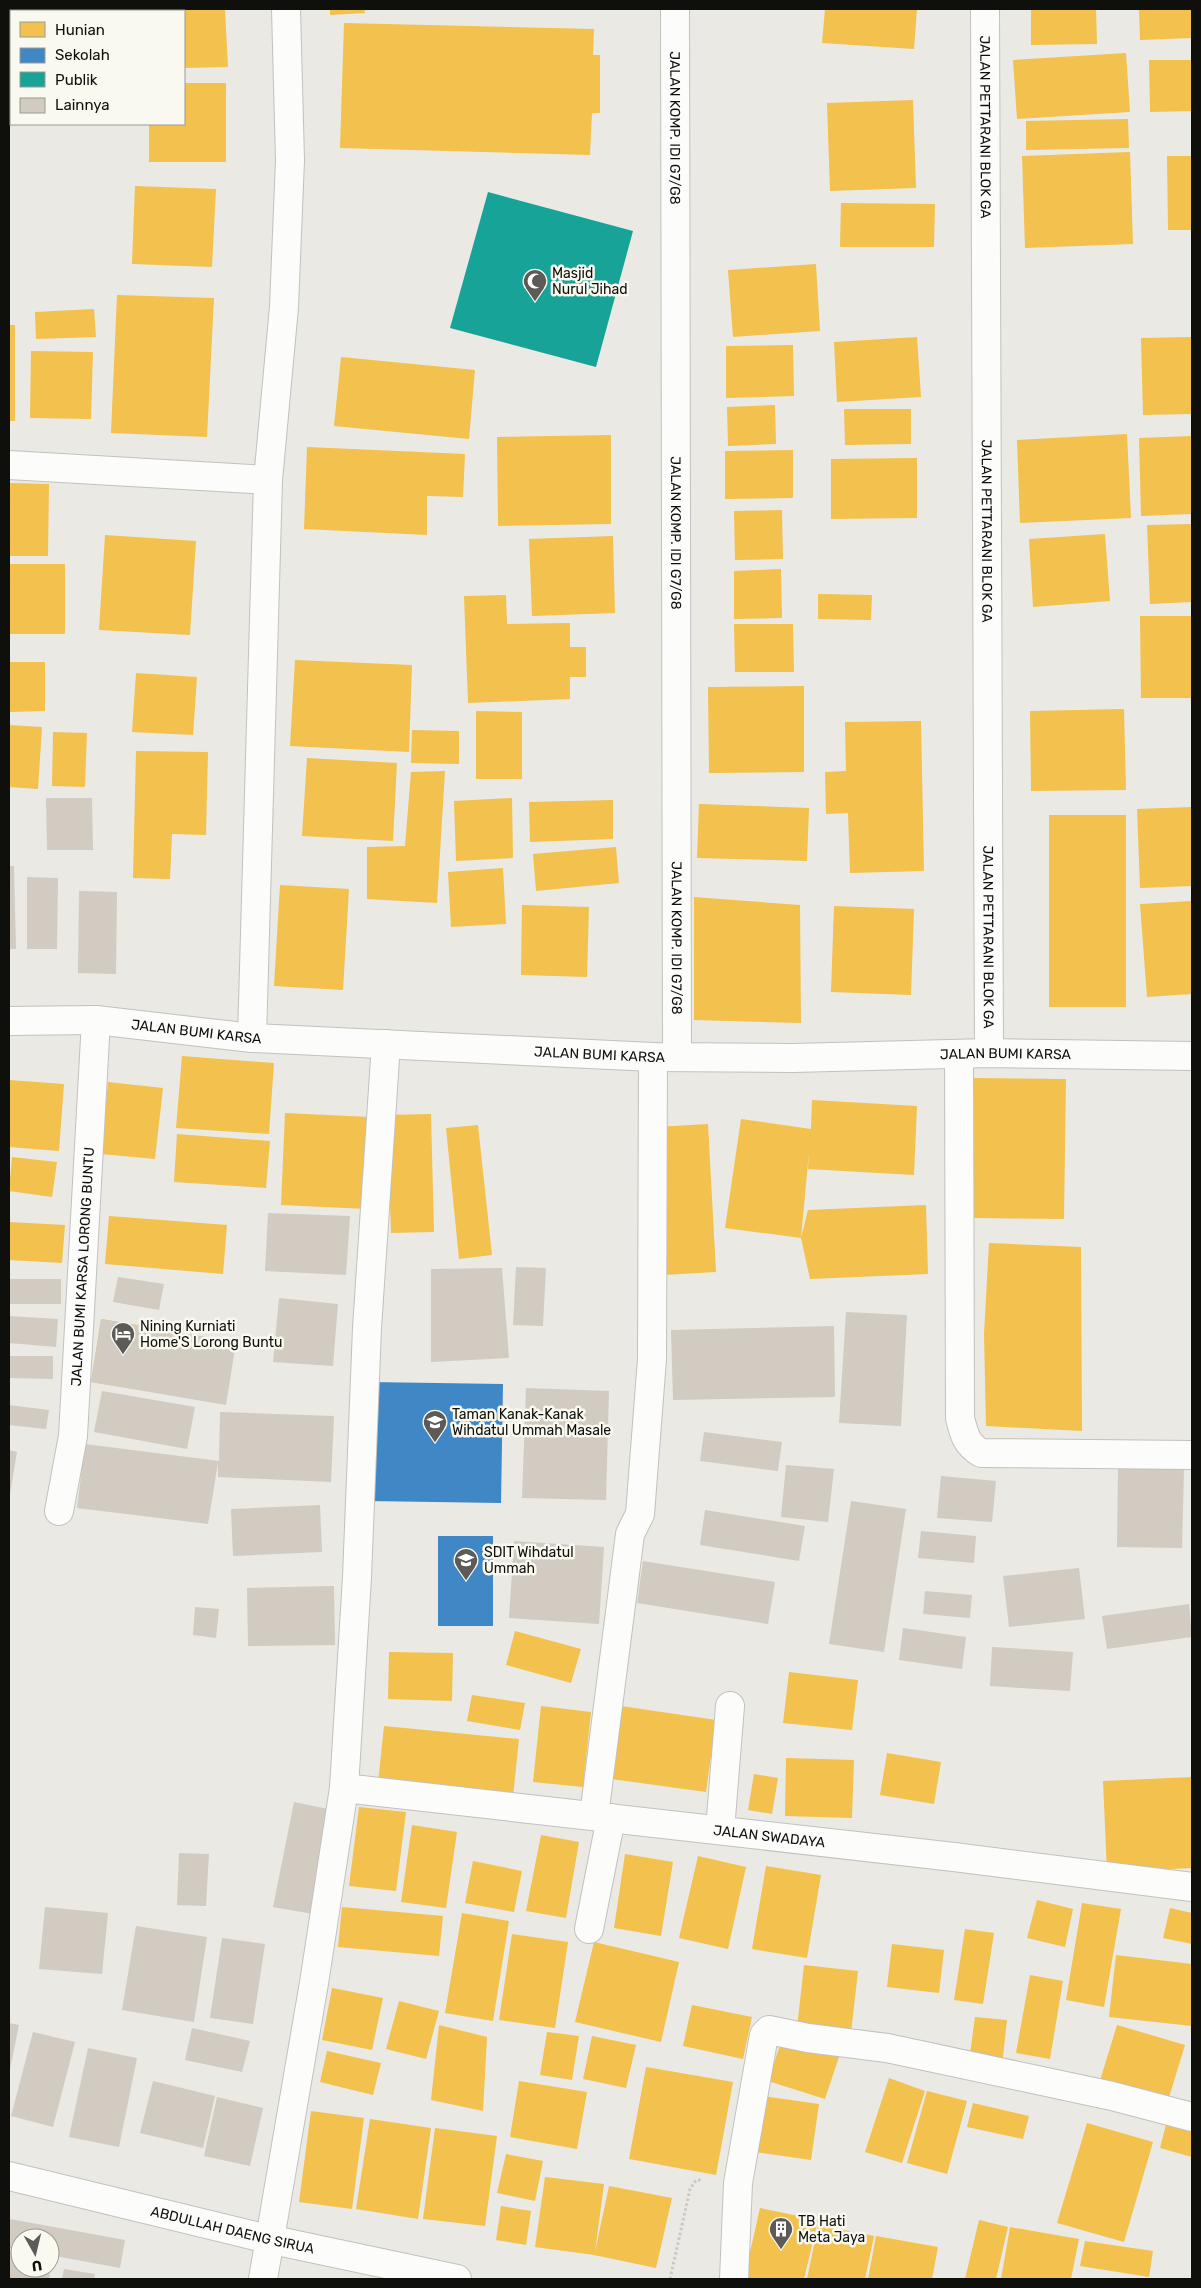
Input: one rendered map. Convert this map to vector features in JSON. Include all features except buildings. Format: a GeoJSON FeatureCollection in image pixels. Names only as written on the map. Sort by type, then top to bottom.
{"type":"FeatureCollection","features":[{"type":"Feature","properties":{"kind":"street"},"geometry":{"type":"LineString","coordinates":[[252,1038],[268,480],[284,307],[290,160],[286,9]]}},
{"type":"Feature","properties":{"kind":"street","name":"JALAN KOMP. IDI G7/G8"},"geometry":{"type":"LineString","coordinates":[[589,1929],[603,1817],[630,1534],[640,1514],[652,1359],[665,1057],[675,9]]}},
{"type":"Feature","properties":{"kind":"street","name":"JALAN PETTARANI BLOK GA"},"geometry":{"type":"LineString","coordinates":[[985,9],[989,1053]]}},
{"type":"Feature","properties":{"kind":"street"},"geometry":{"type":"LineString","coordinates":[[9,465],[268,480]]}},
{"type":"Feature","properties":{"kind":"street","name":"JALAN BUMI KARSA"},"geometry":{"type":"LineString","coordinates":[[9,1021],[96,1020],[252,1038],[665,1057],[793,1058],[989,1053],[1192,1056]]}},
{"type":"Feature","properties":{"kind":"street","name":"JALAN BUMI KARSA LORONG BUNTU"},"geometry":{"type":"LineString","coordinates":[[59,1512],[73,1436],[96,1020]]}},
{"type":"Feature","properties":{"kind":"street"},"geometry":{"type":"LineString","coordinates":[[263,2279],[268,2239],[314,1983],[344,1788],[357,1577],[367,1328],[386,1044]]}},
{"type":"Feature","properties":{"kind":"street"},"geometry":{"type":"LineString","coordinates":[[959,1055],[960,1418],[964,1435],[970,1446],[981,1453],[1192,1455]]}},
{"type":"Feature","properties":{"kind":"street"},"geometry":{"type":"LineString","coordinates":[[720,1830],[730,1706]]}},
{"type":"Feature","properties":{"kind":"street","name":"JALAN SWADAYA"},"geometry":{"type":"LineString","coordinates":[[344,1788],[720,1830],[1192,1887]]}},
{"type":"Feature","properties":{"kind":"street"},"geometry":{"type":"LineString","coordinates":[[734,2279],[738,2183],[764,2035],[769,2030],[904,2051],[1112,2096],[1192,2117]]}},
{"type":"Feature","properties":{"kind":"street","name":"ABDULLAH DAENG SIRUA"},"geometry":{"type":"LineString","coordinates":[[9,2176],[268,2239],[457,2279]]}},
{"type":"Feature","properties":{"kind":"path"},"geometry":{"type":"LineString","coordinates":[[670,2279],[690,2189],[696,2180],[705,2180]]}},
{"type":"Feature","properties":{"kind":"place","name":"Masjid Nurul Jihad"},"geometry":{"type":"Point","coordinates":[535,302]}},
{"type":"Feature","properties":{"kind":"place","name":"Nining Kurniati Home'S Lorong Buntu"},"geometry":{"type":"Point","coordinates":[123,1355]}},
{"type":"Feature","properties":{"kind":"place","name":"Taman Kanak-Kanak Wihdatul Ummah Masale"},"geometry":{"type":"Point","coordinates":[435,1443]}},
{"type":"Feature","properties":{"kind":"place","name":"SDIT Wihdatul Ummah"},"geometry":{"type":"Point","coordinates":[466,1581]}},
{"type":"Feature","properties":{"kind":"place","name":"TB Hati Meta Jaya"},"geometry":{"type":"Point","coordinates":[781,2250]}}]}
